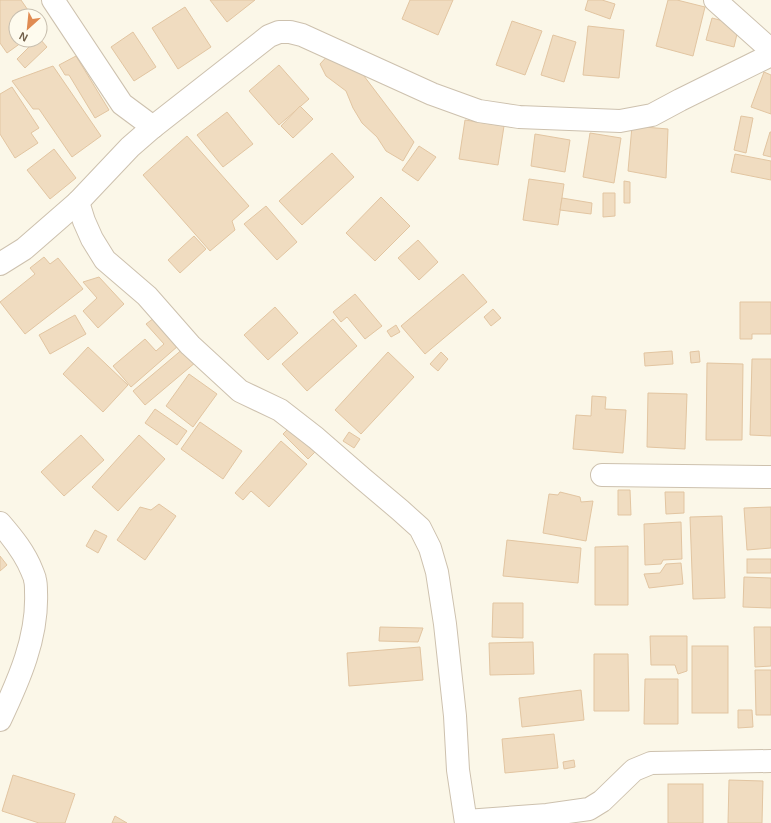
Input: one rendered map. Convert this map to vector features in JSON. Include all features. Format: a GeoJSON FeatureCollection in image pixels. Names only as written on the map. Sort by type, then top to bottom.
{"type":"FeatureCollection","features":[{"type":"Feature","properties":{"kind":"street"},"geometry":{"type":"LineString","coordinates":[[52,0],[122,104],[153,127]]}},
{"type":"Feature","properties":{"kind":"street"},"geometry":{"type":"LineString","coordinates":[[716,0],[771,50]]}},
{"type":"Feature","properties":{"kind":"street"},"geometry":{"type":"LineString","coordinates":[[0,264],[24,249],[78,202],[130,147],[153,127],[269,36],[279,32],[290,32],[302,35],[432,94],[479,111],[520,117],[620,121],[652,115],[771,55]]}},
{"type":"Feature","properties":{"kind":"street"},"geometry":{"type":"LineString","coordinates":[[122,104],[130,147]]}},
{"type":"Feature","properties":{"kind":"street"},"geometry":{"type":"LineString","coordinates":[[78,202],[92,239],[105,260],[147,296],[190,345],[240,391],[280,410],[420,528],[430,548],[438,572],[455,716],[458,770],[466,822],[589,810],[602,801],[634,770],[651,763],[771,761]]}},
{"type":"Feature","properties":{"kind":"street"},"geometry":{"type":"LineString","coordinates":[[602,476],[771,477]]}},
{"type":"Feature","properties":{"kind":"street"},"geometry":{"type":"LineString","coordinates":[[0,523],[14,538],[28,560],[35,580],[37,606],[34,630],[25,661],[0,720]]}},
{"type":"Feature","properties":{"kind":"building"},"geometry":{"type":"Polygon","coordinates":[[[0,0],[21,0],[26,8],[8,8],[8,48],[14,48],[7,53],[0,43],[0,0]]]}},
{"type":"Feature","properties":{"kind":"building"},"geometry":{"type":"Polygon","coordinates":[[[210,0],[255,0],[227,22],[210,0]]]}},
{"type":"Feature","properties":{"kind":"building"},"geometry":{"type":"Polygon","coordinates":[[[410,0],[453,0],[438,35],[402,19],[410,0]]]}},
{"type":"Feature","properties":{"kind":"building"},"geometry":{"type":"Polygon","coordinates":[[[588,0],[602,0],[615,4],[610,19],[585,10],[588,0]]]}},
{"type":"Feature","properties":{"kind":"building"},"geometry":{"type":"Polygon","coordinates":[[[668,0],[677,0],[705,7],[693,56],[656,46],[668,0]]]}},
{"type":"Feature","properties":{"kind":"building"},"geometry":{"type":"Polygon","coordinates":[[[185,7],[211,47],[178,69],[152,28],[185,7]]]}},
{"type":"Feature","properties":{"kind":"building"},"geometry":{"type":"Polygon","coordinates":[[[712,18],[739,25],[734,47],[706,40],[712,18]]]}},
{"type":"Feature","properties":{"kind":"building"},"geometry":{"type":"Polygon","coordinates":[[[512,21],[542,31],[525,75],[496,65],[512,21]]]}},
{"type":"Feature","properties":{"kind":"building"},"geometry":{"type":"Polygon","coordinates":[[[588,26],[624,30],[619,78],[583,75],[588,26]]]}},
{"type":"Feature","properties":{"kind":"building"},"geometry":{"type":"Polygon","coordinates":[[[133,32],[156,67],[134,81],[111,47],[133,32]]]}},
{"type":"Feature","properties":{"kind":"building"},"geometry":{"type":"Polygon","coordinates":[[[553,35],[576,42],[564,82],[541,75],[553,35]]]}},
{"type":"Feature","properties":{"kind":"building"},"geometry":{"type":"Polygon","coordinates":[[[28,48],[46,48],[25,68],[17,59],[28,48]]]}},
{"type":"Feature","properties":{"kind":"building"},"geometry":{"type":"Polygon","coordinates":[[[333,50],[364,69],[364,76],[414,142],[403,161],[386,151],[377,137],[362,123],[353,108],[346,91],[326,76],[320,64],[333,50]]]}},
{"type":"Feature","properties":{"kind":"building"},"geometry":{"type":"Polygon","coordinates":[[[76,56],[109,110],[95,118],[69,75],[65,75],[59,65],[76,56]]]}},
{"type":"Feature","properties":{"kind":"building"},"geometry":{"type":"Polygon","coordinates":[[[279,65],[309,99],[279,125],[249,91],[279,65]]]}},
{"type":"Feature","properties":{"kind":"building"},"geometry":{"type":"Polygon","coordinates":[[[53,66],[101,136],[72,157],[39,109],[33,109],[12,81],[53,66]]]}},
{"type":"Feature","properties":{"kind":"building"},"geometry":{"type":"Polygon","coordinates":[[[764,72],[771,75],[771,114],[751,107],[764,72]]]}},
{"type":"Feature","properties":{"kind":"building"},"geometry":{"type":"Polygon","coordinates":[[[12,87],[39,128],[31,133],[38,143],[15,158],[0,134],[0,94],[12,87]]]}},
{"type":"Feature","properties":{"kind":"building"},"geometry":{"type":"Polygon","coordinates":[[[300,106],[313,119],[293,138],[281,126],[300,106]]]}},
{"type":"Feature","properties":{"kind":"building"},"geometry":{"type":"Polygon","coordinates":[[[227,112],[253,144],[223,167],[197,135],[227,112]]]}},
{"type":"Feature","properties":{"kind":"building"},"geometry":{"type":"Polygon","coordinates":[[[741,116],[753,118],[746,153],[734,150],[741,116]]]}},
{"type":"Feature","properties":{"kind":"building"},"geometry":{"type":"Polygon","coordinates":[[[465,120],[504,126],[498,165],[459,159],[465,120]]]}},
{"type":"Feature","properties":{"kind":"building"},"geometry":{"type":"Polygon","coordinates":[[[632,126],[668,129],[666,178],[628,171],[632,126]]]}},
{"type":"Feature","properties":{"kind":"building"},"geometry":{"type":"Polygon","coordinates":[[[771,132],[771,157],[763,155],[771,132]]]}},
{"type":"Feature","properties":{"kind":"building"},"geometry":{"type":"Polygon","coordinates":[[[590,133],[621,138],[614,183],[583,177],[590,133]]]}},
{"type":"Feature","properties":{"kind":"building"},"geometry":{"type":"Polygon","coordinates":[[[535,134],[570,140],[565,172],[531,166],[535,134]]]}},
{"type":"Feature","properties":{"kind":"building"},"geometry":{"type":"Polygon","coordinates":[[[187,136],[249,206],[232,221],[235,230],[210,251],[143,175],[187,136]]]}},
{"type":"Feature","properties":{"kind":"building"},"geometry":{"type":"Polygon","coordinates":[[[419,146],[436,157],[418,181],[402,170],[419,146]]]}},
{"type":"Feature","properties":{"kind":"building"},"geometry":{"type":"Polygon","coordinates":[[[54,149],[76,178],[50,199],[27,170],[54,149]]]}},
{"type":"Feature","properties":{"kind":"building"},"geometry":{"type":"Polygon","coordinates":[[[332,153],[354,177],[302,225],[279,201],[332,153]]]}},
{"type":"Feature","properties":{"kind":"building"},"geometry":{"type":"Polygon","coordinates":[[[735,154],[771,161],[771,180],[731,172],[735,154]]]}},
{"type":"Feature","properties":{"kind":"building"},"geometry":{"type":"Polygon","coordinates":[[[529,179],[564,184],[558,225],[523,220],[529,179]]]}},
{"type":"Feature","properties":{"kind":"building"},"geometry":{"type":"Polygon","coordinates":[[[624,181],[630,182],[630,203],[624,203],[624,181]]]}},
{"type":"Feature","properties":{"kind":"building"},"geometry":{"type":"Polygon","coordinates":[[[603,193],[615,193],[615,216],[603,217],[603,193]]]}},
{"type":"Feature","properties":{"kind":"building"},"geometry":{"type":"Polygon","coordinates":[[[381,197],[410,226],[375,261],[346,233],[381,197]]]}},
{"type":"Feature","properties":{"kind":"building"},"geometry":{"type":"Polygon","coordinates":[[[562,198],[592,203],[591,214],[560,210],[562,198]]]}},
{"type":"Feature","properties":{"kind":"building"},"geometry":{"type":"Polygon","coordinates":[[[266,206],[297,242],[277,260],[244,224],[266,206]]]}},
{"type":"Feature","properties":{"kind":"building"},"geometry":{"type":"Polygon","coordinates":[[[194,236],[206,249],[180,273],[168,260],[194,236]]]}},
{"type":"Feature","properties":{"kind":"building"},"geometry":{"type":"Polygon","coordinates":[[[418,240],[438,262],[419,280],[398,258],[418,240]]]}},
{"type":"Feature","properties":{"kind":"building"},"geometry":{"type":"Polygon","coordinates":[[[44,257],[50,264],[58,258],[83,289],[25,334],[0,302],[35,274],[30,268],[44,257]]]}},
{"type":"Feature","properties":{"kind":"building"},"geometry":{"type":"Polygon","coordinates":[[[463,274],[487,302],[425,354],[401,326],[463,274]]]}},
{"type":"Feature","properties":{"kind":"building"},"geometry":{"type":"Polygon","coordinates":[[[99,277],[124,304],[98,328],[83,311],[97,298],[83,282],[99,277]]]}},
{"type":"Feature","properties":{"kind":"building"},"geometry":{"type":"Polygon","coordinates":[[[355,294],[382,326],[365,339],[347,317],[341,322],[333,312],[355,294]]]}},
{"type":"Feature","properties":{"kind":"building"},"geometry":{"type":"Polygon","coordinates":[[[740,302],[771,302],[771,334],[752,334],[752,339],[740,339],[740,302]]]}},
{"type":"Feature","properties":{"kind":"building"},"geometry":{"type":"Polygon","coordinates":[[[275,307],[298,333],[268,360],[244,335],[275,307]]]}},
{"type":"Feature","properties":{"kind":"building"},"geometry":{"type":"Polygon","coordinates":[[[493,309],[501,318],[491,326],[484,317],[493,309]]]}},
{"type":"Feature","properties":{"kind":"building"},"geometry":{"type":"Polygon","coordinates":[[[75,315],[86,334],[50,354],[39,335],[75,315]]]}},
{"type":"Feature","properties":{"kind":"building"},"geometry":{"type":"Polygon","coordinates":[[[154,318],[178,346],[131,387],[113,366],[145,339],[156,351],[164,344],[146,324],[154,318]]]}},
{"type":"Feature","properties":{"kind":"building"},"geometry":{"type":"Polygon","coordinates":[[[333,319],[357,346],[307,391],[282,364],[333,319]]]}},
{"type":"Feature","properties":{"kind":"building"},"geometry":{"type":"Polygon","coordinates":[[[396,325],[400,332],[391,337],[387,331],[396,325]]]}},
{"type":"Feature","properties":{"kind":"building"},"geometry":{"type":"Polygon","coordinates":[[[88,347],[128,385],[103,412],[63,374],[88,347]]]}},
{"type":"Feature","properties":{"kind":"building"},"geometry":{"type":"Polygon","coordinates":[[[184,348],[196,362],[145,405],[133,391],[184,348]]]}},
{"type":"Feature","properties":{"kind":"building"},"geometry":{"type":"Polygon","coordinates":[[[672,351],[673,364],[645,366],[644,353],[672,351]]]}},
{"type":"Feature","properties":{"kind":"building"},"geometry":{"type":"Polygon","coordinates":[[[699,351],[700,362],[691,363],[690,352],[699,351]]]}},
{"type":"Feature","properties":{"kind":"building"},"geometry":{"type":"Polygon","coordinates":[[[388,352],[414,377],[361,434],[335,410],[388,352]]]}},
{"type":"Feature","properties":{"kind":"building"},"geometry":{"type":"Polygon","coordinates":[[[441,352],[448,359],[438,371],[430,364],[441,352]]]}},
{"type":"Feature","properties":{"kind":"building"},"geometry":{"type":"Polygon","coordinates":[[[752,359],[771,359],[771,436],[750,435],[752,359]]]}},
{"type":"Feature","properties":{"kind":"building"},"geometry":{"type":"Polygon","coordinates":[[[707,363],[743,364],[742,440],[706,440],[707,363]]]}},
{"type":"Feature","properties":{"kind":"building"},"geometry":{"type":"Polygon","coordinates":[[[189,374],[217,394],[193,427],[166,406],[189,374]]]}},
{"type":"Feature","properties":{"kind":"building"},"geometry":{"type":"Polygon","coordinates":[[[648,393],[687,394],[685,449],[647,447],[648,393]]]}},
{"type":"Feature","properties":{"kind":"building"},"geometry":{"type":"Polygon","coordinates":[[[592,396],[606,397],[605,409],[626,410],[623,453],[573,449],[576,415],[591,416],[592,396]]]}},
{"type":"Feature","properties":{"kind":"building"},"geometry":{"type":"Polygon","coordinates":[[[155,409],[187,431],[177,445],[145,423],[155,409]]]}},
{"type":"Feature","properties":{"kind":"building"},"geometry":{"type":"Polygon","coordinates":[[[200,422],[242,451],[223,479],[181,449],[200,422]]]}},
{"type":"Feature","properties":{"kind":"building"},"geometry":{"type":"Polygon","coordinates":[[[292,425],[318,449],[308,459],[283,434],[292,425]]]}},
{"type":"Feature","properties":{"kind":"building"},"geometry":{"type":"Polygon","coordinates":[[[349,432],[360,439],[354,448],[343,441],[349,432]]]}},
{"type":"Feature","properties":{"kind":"building"},"geometry":{"type":"Polygon","coordinates":[[[81,435],[104,460],[64,496],[41,472],[81,435]]]}},
{"type":"Feature","properties":{"kind":"building"},"geometry":{"type":"Polygon","coordinates":[[[139,435],[165,459],[118,511],[92,487],[139,435]]]}},
{"type":"Feature","properties":{"kind":"building"},"geometry":{"type":"Polygon","coordinates":[[[281,441],[307,464],[269,507],[251,491],[243,500],[235,493],[281,441]]]}},
{"type":"Feature","properties":{"kind":"building"},"geometry":{"type":"Polygon","coordinates":[[[618,490],[630,490],[631,515],[618,515],[618,490]]]}},
{"type":"Feature","properties":{"kind":"building"},"geometry":{"type":"Polygon","coordinates":[[[560,492],[580,497],[581,502],[593,501],[586,541],[543,533],[549,494],[558,495],[560,492]]]}},
{"type":"Feature","properties":{"kind":"building"},"geometry":{"type":"Polygon","coordinates":[[[665,492],[684,492],[684,513],[666,514],[665,492]]]}},
{"type":"Feature","properties":{"kind":"building"},"geometry":{"type":"Polygon","coordinates":[[[159,504],[176,516],[145,560],[117,540],[140,507],[151,510],[159,504]]]}},
{"type":"Feature","properties":{"kind":"building"},"geometry":{"type":"Polygon","coordinates":[[[771,507],[771,548],[747,550],[744,508],[771,507]]]}},
{"type":"Feature","properties":{"kind":"building"},"geometry":{"type":"Polygon","coordinates":[[[722,516],[725,598],[693,599],[690,517],[722,516]]]}},
{"type":"Feature","properties":{"kind":"building"},"geometry":{"type":"Polygon","coordinates":[[[681,522],[682,559],[663,560],[661,564],[645,565],[644,524],[681,522]]]}},
{"type":"Feature","properties":{"kind":"building"},"geometry":{"type":"Polygon","coordinates":[[[95,530],[107,536],[98,553],[86,546],[95,530]]]}},
{"type":"Feature","properties":{"kind":"building"},"geometry":{"type":"Polygon","coordinates":[[[507,540],[581,548],[578,583],[503,576],[507,540]]]}},
{"type":"Feature","properties":{"kind":"building"},"geometry":{"type":"Polygon","coordinates":[[[628,546],[628,605],[595,605],[595,547],[628,546]]]}},
{"type":"Feature","properties":{"kind":"building"},"geometry":{"type":"Polygon","coordinates":[[[0,556],[7,565],[0,571],[0,556]]]}},
{"type":"Feature","properties":{"kind":"building"},"geometry":{"type":"Polygon","coordinates":[[[747,559],[771,559],[771,573],[747,573],[747,559]]]}},
{"type":"Feature","properties":{"kind":"building"},"geometry":{"type":"Polygon","coordinates":[[[681,563],[683,584],[649,588],[644,574],[660,573],[666,564],[681,563]]]}},
{"type":"Feature","properties":{"kind":"building"},"geometry":{"type":"Polygon","coordinates":[[[744,577],[771,578],[771,608],[743,607],[744,577]]]}},
{"type":"Feature","properties":{"kind":"building"},"geometry":{"type":"Polygon","coordinates":[[[493,603],[523,603],[523,638],[492,637],[493,603]]]}},
{"type":"Feature","properties":{"kind":"building"},"geometry":{"type":"Polygon","coordinates":[[[380,627],[423,628],[418,642],[379,641],[380,627]]]}},
{"type":"Feature","properties":{"kind":"building"},"geometry":{"type":"Polygon","coordinates":[[[754,627],[771,627],[771,666],[755,667],[754,627]]]}},
{"type":"Feature","properties":{"kind":"building"},"geometry":{"type":"Polygon","coordinates":[[[650,636],[687,636],[687,671],[678,674],[675,665],[651,665],[650,636]]]}},
{"type":"Feature","properties":{"kind":"building"},"geometry":{"type":"Polygon","coordinates":[[[533,642],[534,674],[490,675],[489,643],[533,642]]]}},
{"type":"Feature","properties":{"kind":"building"},"geometry":{"type":"Polygon","coordinates":[[[692,646],[728,646],[728,713],[692,713],[692,646]]]}},
{"type":"Feature","properties":{"kind":"building"},"geometry":{"type":"Polygon","coordinates":[[[420,647],[423,680],[349,686],[347,653],[420,647]]]}},
{"type":"Feature","properties":{"kind":"building"},"geometry":{"type":"Polygon","coordinates":[[[594,654],[628,654],[629,711],[594,711],[594,654]]]}},
{"type":"Feature","properties":{"kind":"building"},"geometry":{"type":"Polygon","coordinates":[[[755,670],[771,670],[771,715],[756,715],[755,670]]]}},
{"type":"Feature","properties":{"kind":"building"},"geometry":{"type":"Polygon","coordinates":[[[645,679],[678,679],[678,724],[644,724],[645,679]]]}},
{"type":"Feature","properties":{"kind":"building"},"geometry":{"type":"Polygon","coordinates":[[[581,690],[584,720],[522,727],[519,698],[581,690]]]}},
{"type":"Feature","properties":{"kind":"building"},"geometry":{"type":"Polygon","coordinates":[[[738,710],[752,710],[753,727],[738,728],[738,710]]]}},
{"type":"Feature","properties":{"kind":"building"},"geometry":{"type":"Polygon","coordinates":[[[554,734],[558,768],[505,773],[502,739],[554,734]]]}},
{"type":"Feature","properties":{"kind":"building"},"geometry":{"type":"Polygon","coordinates":[[[574,760],[575,767],[564,769],[563,762],[574,760]]]}},
{"type":"Feature","properties":{"kind":"building"},"geometry":{"type":"Polygon","coordinates":[[[13,775],[75,794],[65,823],[39,823],[2,811],[13,775]]]}},
{"type":"Feature","properties":{"kind":"building"},"geometry":{"type":"Polygon","coordinates":[[[729,780],[763,781],[762,823],[728,823],[729,780]]]}},
{"type":"Feature","properties":{"kind":"building"},"geometry":{"type":"Polygon","coordinates":[[[668,784],[703,784],[703,823],[668,823],[668,784]]]}},
{"type":"Feature","properties":{"kind":"building"},"geometry":{"type":"Polygon","coordinates":[[[115,816],[127,823],[112,823],[115,816]]]}}]}
